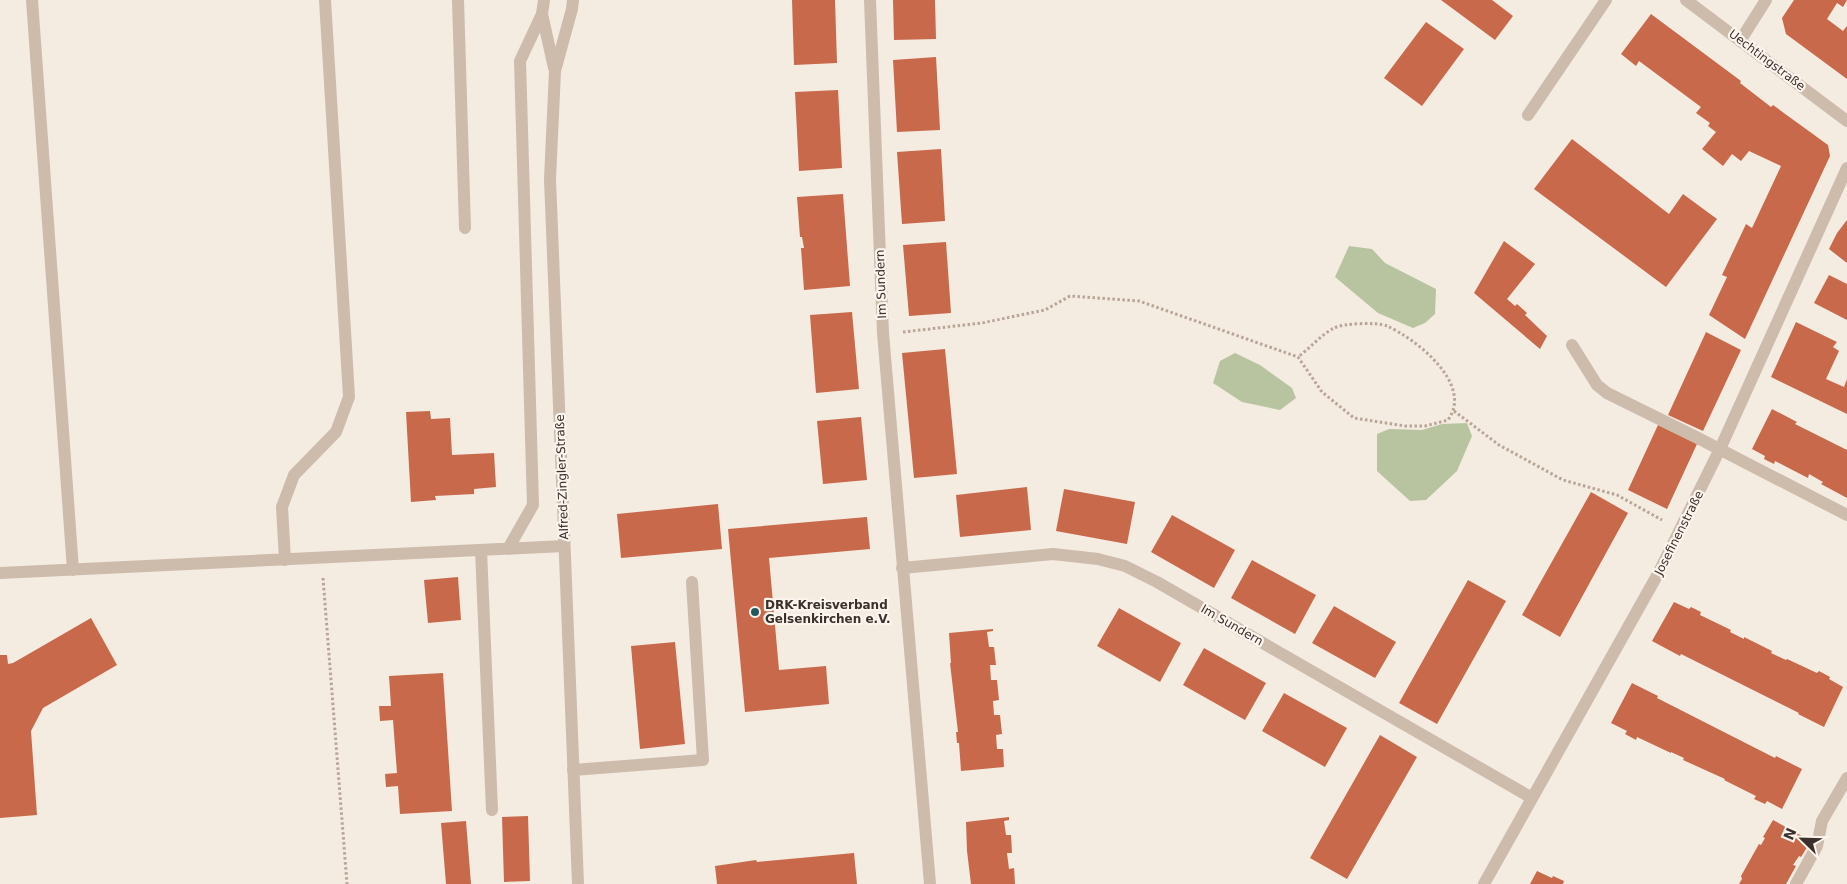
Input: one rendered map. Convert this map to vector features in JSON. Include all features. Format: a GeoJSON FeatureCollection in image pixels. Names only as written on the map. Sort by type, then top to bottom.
{"type":"FeatureCollection","features":[{"type":"Feature","properties":{"kind":"street"},"geometry":{"type":"LineString","coordinates":[[32,0],[74,570]]}},
{"type":"Feature","properties":{"kind":"street"},"geometry":{"type":"LineString","coordinates":[[285,560],[282,507],[294,475],[336,432],[349,397],[325,0]]}},
{"type":"Feature","properties":{"kind":"street"},"geometry":{"type":"LineString","coordinates":[[458,0],[465,228]]}},
{"type":"Feature","properties":{"kind":"street","name":"Alfred-Zingler-Straße"},"geometry":{"type":"LineString","coordinates":[[544,0],[542,14],[554,71],[550,179],[578,884]]}},
{"type":"Feature","properties":{"kind":"street","name":"Alfred-Zingler-Straße"},"geometry":{"type":"LineString","coordinates":[[554,71],[573,0]]}},
{"type":"Feature","properties":{"kind":"street","name":"Im Sundern"},"geometry":{"type":"LineString","coordinates":[[870,0],[883,333],[930,884]]}},
{"type":"Feature","properties":{"kind":"street"},"geometry":{"type":"LineString","coordinates":[[1528,115],[1606,0]]}},
{"type":"Feature","properties":{"kind":"street","name":"Uechtingstraße"},"geometry":{"type":"LineString","coordinates":[[1686,0],[1847,121]]}},
{"type":"Feature","properties":{"kind":"street"},"geometry":{"type":"LineString","coordinates":[[1740,41],[1766,0]]}},
{"type":"Feature","properties":{"kind":"street"},"geometry":{"type":"LineString","coordinates":[[508,548],[533,505],[520,61],[542,14]]}},
{"type":"Feature","properties":{"kind":"street","name":"Josefinenstraße"},"geometry":{"type":"LineString","coordinates":[[1484,884],[1659,572],[1680,531],[1720,449],[1847,168]]}},
{"type":"Feature","properties":{"kind":"street"},"geometry":{"type":"LineString","coordinates":[[1572,345],[1597,385],[1606,393],[1720,449],[1847,516]]}},
{"type":"Feature","properties":{"kind":"street"},"geometry":{"type":"LineString","coordinates":[[0,573],[564,546]]}},
{"type":"Feature","properties":{"kind":"street"},"geometry":{"type":"LineString","coordinates":[[481,550],[492,810]]}},
{"type":"Feature","properties":{"kind":"street","name":"Im Sundern"},"geometry":{"type":"LineString","coordinates":[[902,568],[1053,554],[1098,559],[1125,566],[1157,582],[1532,798]]}},
{"type":"Feature","properties":{"kind":"street"},"geometry":{"type":"LineString","coordinates":[[573,770],[703,760],[692,582]]}},
{"type":"Feature","properties":{"kind":"street"},"geometry":{"type":"LineString","coordinates":[[1796,884],[1817,846],[1822,821],[1847,778]]}},
{"type":"Feature","properties":{"kind":"path"},"geometry":{"type":"LineString","coordinates":[[883,333],[982,323],[1044,310],[1070,296],[1139,301],[1298,357],[1322,392],[1354,418],[1405,426],[1426,426],[1448,420],[1454,411],[1455,404],[1451,386],[1438,362],[1419,345],[1385,325],[1370,323],[1344,325],[1334,328],[1298,357]]}},
{"type":"Feature","properties":{"kind":"path"},"geometry":{"type":"LineString","coordinates":[[1454,411],[1499,445],[1563,480],[1618,495],[1680,531]]}},
{"type":"Feature","properties":{"kind":"path"},"geometry":{"type":"LineString","coordinates":[[321,559],[347,884]]}},
{"type":"Feature","properties":{"kind":"green space"},"geometry":{"type":"Polygon","coordinates":[[[1349,246],[1372,249],[1385,263],[1436,289],[1435,314],[1425,323],[1413,328],[1378,313],[1335,277],[1349,246]]]}},
{"type":"Feature","properties":{"kind":"green space"},"geometry":{"type":"Polygon","coordinates":[[[1235,353],[1260,365],[1292,388],[1296,398],[1280,410],[1242,402],[1213,383],[1220,361],[1235,353]]]}},
{"type":"Feature","properties":{"kind":"green space"},"geometry":{"type":"Polygon","coordinates":[[[1467,423],[1472,436],[1457,471],[1426,500],[1410,501],[1377,471],[1377,434],[1389,429],[1422,430],[1442,424],[1467,423]]]}},
{"type":"Feature","properties":{"kind":"building"},"geometry":{"type":"Polygon","coordinates":[[[792,0],[835,0],[837,63],[794,65],[792,0]]]}},
{"type":"Feature","properties":{"kind":"building"},"geometry":{"type":"Polygon","coordinates":[[[893,0],[935,0],[936,39],[894,40],[893,0]]]}},
{"type":"Feature","properties":{"kind":"building"},"geometry":{"type":"Polygon","coordinates":[[[1441,0],[1492,0],[1513,16],[1495,40],[1441,0]]]}},
{"type":"Feature","properties":{"kind":"building"},"geometry":{"type":"Polygon","coordinates":[[[1794,0],[1847,0],[1843,7],[1837,3],[1827,19],[1843,31],[1847,26],[1847,79],[1786,34],[1782,18],[1794,0]]]}},
{"type":"Feature","properties":{"kind":"building"},"geometry":{"type":"Polygon","coordinates":[[[1651,14],[1741,81],[1740,83],[1771,107],[1773,105],[1828,145],[1830,156],[1745,339],[1709,315],[1727,277],[1722,275],[1746,224],[1752,228],[1781,166],[1749,151],[1741,161],[1732,154],[1723,166],[1702,149],[1716,132],[1708,126],[1710,123],[1696,113],[1701,107],[1639,61],[1636,66],[1621,54],[1651,14]]]}},
{"type":"Feature","properties":{"kind":"building"},"geometry":{"type":"Polygon","coordinates":[[[1426,22],[1464,49],[1422,106],[1384,78],[1426,22]]]}},
{"type":"Feature","properties":{"kind":"building"},"geometry":{"type":"Polygon","coordinates":[[[936,57],[940,130],[897,132],[893,60],[936,57]]]}},
{"type":"Feature","properties":{"kind":"building"},"geometry":{"type":"Polygon","coordinates":[[[838,90],[842,168],[799,171],[795,92],[838,90]]]}},
{"type":"Feature","properties":{"kind":"building"},"geometry":{"type":"Polygon","coordinates":[[[1572,139],[1669,214],[1683,194],[1717,219],[1666,287],[1534,189],[1572,139]]]}},
{"type":"Feature","properties":{"kind":"building"},"geometry":{"type":"Polygon","coordinates":[[[941,149],[945,221],[902,224],[897,152],[941,149]]]}},
{"type":"Feature","properties":{"kind":"building"},"geometry":{"type":"Polygon","coordinates":[[[843,194],[850,286],[804,290],[801,248],[804,248],[802,237],[800,237],[797,197],[843,194]]]}},
{"type":"Feature","properties":{"kind":"building"},"geometry":{"type":"Polygon","coordinates":[[[1847,220],[1847,263],[1829,249],[1837,233],[1847,220]]]}},
{"type":"Feature","properties":{"kind":"building"},"geometry":{"type":"Polygon","coordinates":[[[1504,241],[1535,264],[1507,299],[1515,306],[1517,304],[1527,313],[1525,315],[1547,336],[1540,349],[1474,293],[1504,241]]]}},
{"type":"Feature","properties":{"kind":"building"},"geometry":{"type":"Polygon","coordinates":[[[946,242],[951,313],[909,316],[903,245],[946,242]]]}},
{"type":"Feature","properties":{"kind":"building"},"geometry":{"type":"Polygon","coordinates":[[[1829,275],[1847,284],[1847,320],[1814,303],[1829,275]]]}},
{"type":"Feature","properties":{"kind":"building"},"geometry":{"type":"Polygon","coordinates":[[[852,312],[859,389],[816,393],[810,315],[852,312]]]}},
{"type":"Feature","properties":{"kind":"building"},"geometry":{"type":"Polygon","coordinates":[[[1796,322],[1837,342],[1833,347],[1839,351],[1826,379],[1844,387],[1847,379],[1847,414],[1771,377],[1796,322]]]}},
{"type":"Feature","properties":{"kind":"building"},"geometry":{"type":"Polygon","coordinates":[[[1706,332],[1741,350],[1703,431],[1668,415],[1706,332]]]}},
{"type":"Feature","properties":{"kind":"building"},"geometry":{"type":"Polygon","coordinates":[[[945,349],[957,474],[914,478],[902,353],[945,349]]]}},
{"type":"Feature","properties":{"kind":"building"},"geometry":{"type":"Polygon","coordinates":[[[1772,409],[1797,422],[1795,424],[1847,450],[1847,498],[1821,484],[1823,482],[1809,474],[1808,478],[1775,461],[1774,464],[1764,459],[1765,456],[1752,449],[1772,409]]]}},
{"type":"Feature","properties":{"kind":"building"},"geometry":{"type":"Polygon","coordinates":[[[430,411],[431,419],[450,418],[452,455],[494,453],[496,487],[474,489],[474,494],[435,496],[436,500],[411,502],[406,412],[430,411]]]}},
{"type":"Feature","properties":{"kind":"building"},"geometry":{"type":"Polygon","coordinates":[[[861,417],[867,480],[823,484],[817,421],[861,417]]]}},
{"type":"Feature","properties":{"kind":"building"},"geometry":{"type":"Polygon","coordinates":[[[1658,425],[1697,444],[1667,509],[1628,490],[1658,425]]]}},
{"type":"Feature","properties":{"kind":"building"},"geometry":{"type":"Polygon","coordinates":[[[1027,487],[1031,530],[960,537],[956,495],[1027,487]]]}},
{"type":"Feature","properties":{"kind":"building"},"geometry":{"type":"Polygon","coordinates":[[[1064,489],[1135,502],[1127,544],[1056,531],[1064,489]]]}},
{"type":"Feature","properties":{"kind":"building"},"geometry":{"type":"Polygon","coordinates":[[[1591,492],[1628,513],[1560,637],[1522,615],[1591,492]]]}},
{"type":"Feature","properties":{"kind":"building"},"geometry":{"type":"Polygon","coordinates":[[[718,504],[722,549],[621,558],[617,514],[718,504]]]}},
{"type":"Feature","properties":{"kind":"building"},"geometry":{"type":"Polygon","coordinates":[[[1172,515],[1235,550],[1214,588],[1151,552],[1172,515]]]}},
{"type":"Feature","properties":{"kind":"building","name":"DRK-Kreisverband Gelsenkirchen e.V."},"geometry":{"type":"Polygon","coordinates":[[[867,517],[870,549],[769,558],[779,670],[826,666],[829,704],[745,712],[728,529],[867,517]]]}},
{"type":"Feature","properties":{"kind":"building"},"geometry":{"type":"Polygon","coordinates":[[[1252,560],[1316,595],[1295,634],[1231,598],[1252,560]]]}},
{"type":"Feature","properties":{"kind":"building"},"geometry":{"type":"Polygon","coordinates":[[[458,577],[461,620],[428,623],[424,580],[458,577]]]}},
{"type":"Feature","properties":{"kind":"building"},"geometry":{"type":"Polygon","coordinates":[[[1468,580],[1506,601],[1437,724],[1399,703],[1468,580]]]}},
{"type":"Feature","properties":{"kind":"building"},"geometry":{"type":"Polygon","coordinates":[[[1674,602],[1701,612],[1700,615],[1731,630],[1730,632],[1744,639],[1744,637],[1772,651],[1771,653],[1817,673],[1819,671],[1843,687],[1824,727],[1652,641],[1674,602]]]}},
{"type":"Feature","properties":{"kind":"building"},"geometry":{"type":"Polygon","coordinates":[[[1334,606],[1396,642],[1375,678],[1312,643],[1334,606]]]}},
{"type":"Feature","properties":{"kind":"building"},"geometry":{"type":"Polygon","coordinates":[[[1119,608],[1181,643],[1160,682],[1097,646],[1119,608]]]}},
{"type":"Feature","properties":{"kind":"building"},"geometry":{"type":"Polygon","coordinates":[[[91,618],[117,665],[43,708],[31,731],[37,815],[0,818],[0,655],[7,655],[8,664],[13,663],[91,618]]]}},
{"type":"Feature","properties":{"kind":"building"},"geometry":{"type":"Polygon","coordinates":[[[993,629],[993,631],[987,632],[989,647],[994,647],[996,665],[990,665],[991,680],[997,680],[999,700],[993,701],[994,715],[1000,715],[1002,734],[996,735],[997,749],[1003,749],[1004,767],[961,771],[950,663],[949,633],[993,629]]]}},
{"type":"Feature","properties":{"kind":"building"},"geometry":{"type":"Polygon","coordinates":[[[675,642],[685,744],[640,749],[631,646],[675,642]]]}},
{"type":"Feature","properties":{"kind":"building"},"geometry":{"type":"Polygon","coordinates":[[[1204,648],[1266,683],[1245,720],[1183,685],[1204,648]]]}},
{"type":"Feature","properties":{"kind":"building"},"geometry":{"type":"Polygon","coordinates":[[[443,673],[452,811],[400,814],[398,786],[386,787],[385,774],[397,773],[393,720],[380,721],[379,706],[391,706],[389,676],[443,673]]]}},
{"type":"Feature","properties":{"kind":"building"},"geometry":{"type":"Polygon","coordinates":[[[1632,683],[1658,696],[1657,698],[1775,758],[1776,756],[1802,769],[1782,809],[1767,801],[1765,804],[1754,799],[1756,796],[1725,779],[1683,760],[1684,758],[1637,737],[1636,740],[1625,734],[1627,731],[1611,723],[1632,683]]]}},
{"type":"Feature","properties":{"kind":"building"},"geometry":{"type":"Polygon","coordinates":[[[1284,693],[1347,728],[1325,767],[1262,731],[1284,693]]]}},
{"type":"Feature","properties":{"kind":"building"},"geometry":{"type":"Polygon","coordinates":[[[1380,735],[1417,757],[1347,879],[1310,858],[1380,735]]]}},
{"type":"Feature","properties":{"kind":"building"},"geometry":{"type":"Polygon","coordinates":[[[528,816],[530,881],[504,882],[502,817],[528,816]]]}},
{"type":"Feature","properties":{"kind":"building"},"geometry":{"type":"Polygon","coordinates":[[[1009,817],[1009,820],[1004,821],[1006,835],[1011,835],[1012,853],[1007,853],[1009,869],[1014,868],[1015,884],[971,884],[966,822],[1009,817]]]}},
{"type":"Feature","properties":{"kind":"building"},"geometry":{"type":"Polygon","coordinates":[[[1773,820],[1811,841],[1801,857],[1799,856],[1793,865],[1796,866],[1786,884],[1739,884],[1742,879],[1741,876],[1759,844],[1761,845],[1765,838],[1763,837],[1773,820]]]}},
{"type":"Feature","properties":{"kind":"building"},"geometry":{"type":"Polygon","coordinates":[[[466,821],[471,884],[446,884],[441,823],[466,821]]]}},
{"type":"Feature","properties":{"kind":"building"},"geometry":{"type":"Polygon","coordinates":[[[854,853],[857,884],[717,884],[715,866],[756,860],[757,862],[854,853]]]}},
{"type":"Feature","properties":{"kind":"building"},"geometry":{"type":"Polygon","coordinates":[[[1537,871],[1564,881],[1563,884],[1530,884],[1537,871]]]}},
{"type":"Feature","properties":{"kind":"place","name":"DRK-Kreisverband Gelsenkirchen e.V."},"geometry":{"type":"Point","coordinates":[755,612]}}]}
